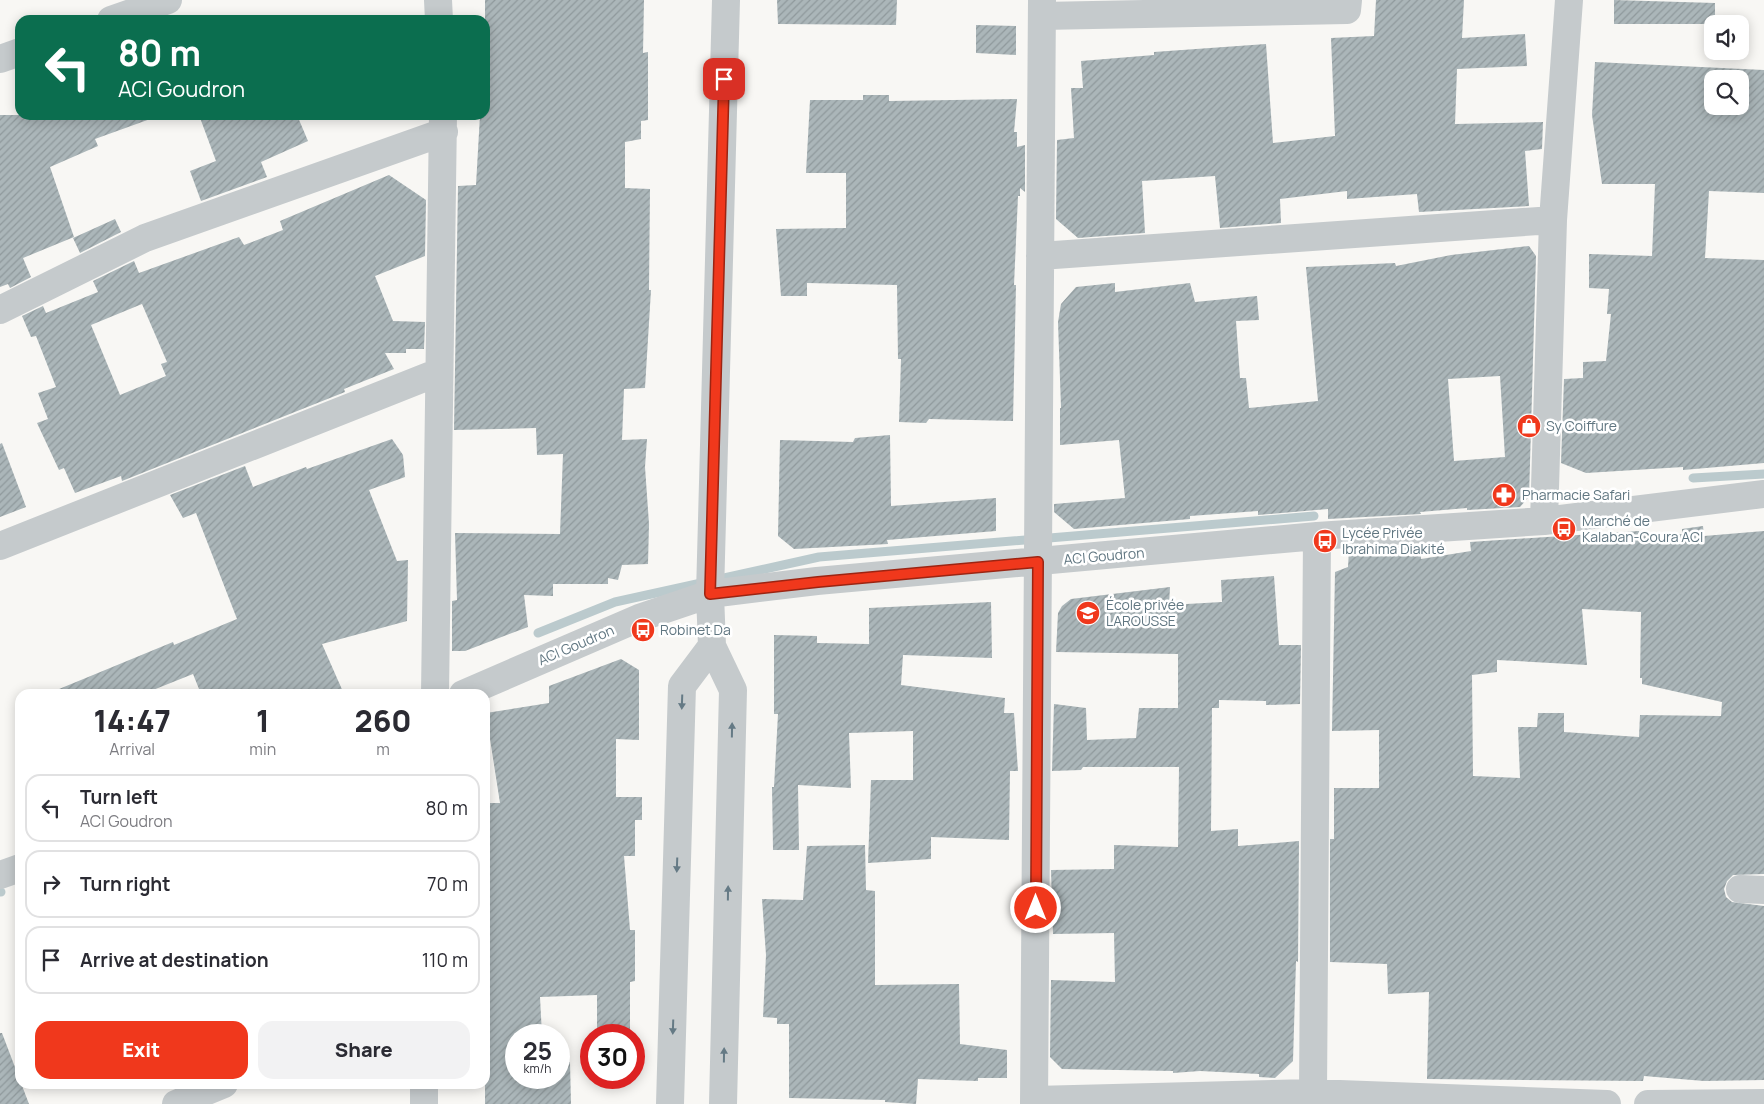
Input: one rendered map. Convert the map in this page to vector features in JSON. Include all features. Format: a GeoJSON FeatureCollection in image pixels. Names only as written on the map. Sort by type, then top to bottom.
{"type":"FeatureCollection","features":[{"type":"Feature","properties":{"kind":"street"},"geometry":{"type":"LineString","coordinates":[[125,15],[168,0]]}},
{"type":"Feature","properties":{"kind":"street"},"geometry":{"type":"LineString","coordinates":[[438,0],[439,15]]}},
{"type":"Feature","properties":{"kind":"street"},"geometry":{"type":"LineString","coordinates":[[723,1104],[733,690],[712,646],[710,594],[726,0]]}},
{"type":"Feature","properties":{"kind":"street"},"geometry":{"type":"LineString","coordinates":[[1348,0],[1347,10],[1042,8],[1034,1102],[1313,1093],[1464,1101],[1606,1104]]}},
{"type":"Feature","properties":{"kind":"street"},"geometry":{"type":"LineString","coordinates":[[1544,521],[1553,220],[1569,0]]}},
{"type":"Feature","properties":{"kind":"street"},"geometry":{"type":"LineString","coordinates":[[0,59],[15,54]]}},
{"type":"Feature","properties":{"kind":"street"},"geometry":{"type":"LineString","coordinates":[[0,310],[145,238],[443,123],[435,689]]}},
{"type":"Feature","properties":{"kind":"street"},"geometry":{"type":"LineString","coordinates":[[1040,256],[1553,220]]}},
{"type":"Feature","properties":{"kind":"street"},"geometry":{"type":"LineString","coordinates":[[0,546],[439,372]]}},
{"type":"Feature","properties":{"kind":"street","name":"ACI Goudron"},"geometry":{"type":"LineString","coordinates":[[475,689],[639,618],[710,594],[808,582],[1317,536],[1544,521],[1764,494]]}},
{"type":"Feature","properties":{"kind":"street"},"geometry":{"type":"LineString","coordinates":[[1313,1093],[1317,536]]}},
{"type":"Feature","properties":{"kind":"street"},"geometry":{"type":"LineString","coordinates":[[670,1104],[682,686],[712,646]]}},
{"type":"Feature","properties":{"kind":"street"},"geometry":{"type":"LineString","coordinates":[[0,876],[15,870]]}},
{"type":"Feature","properties":{"kind":"street"},"geometry":{"type":"LineString","coordinates":[[176,1104],[212,1089]]}},
{"type":"Feature","properties":{"kind":"street"},"geometry":{"type":"LineString","coordinates":[[424,1089],[424,1104]]}},
{"type":"Feature","properties":{"kind":"street"},"geometry":{"type":"LineString","coordinates":[[1648,1104],[1764,1103]]}},
{"type":"Feature","properties":{"kind":"building"},"geometry":{"type":"Polygon","coordinates":[[[485,0],[644,0],[643,53],[648,52],[648,120],[641,121],[641,139],[625,142],[625,188],[650,189],[649,290],[651,290],[645,388],[624,389],[622,440],[647,439],[645,467],[649,524],[648,564],[622,565],[618,580],[608,578],[608,584],[553,584],[553,596],[524,595],[528,627],[465,651],[452,651],[452,601],[457,600],[455,533],[560,534],[563,454],[537,455],[536,428],[454,430],[458,186],[476,185],[480,120],[490,120],[490,15],[485,15],[485,0]]]}},
{"type":"Feature","properties":{"kind":"building"},"geometry":{"type":"Polygon","coordinates":[[[777,0],[897,0],[896,25],[778,24],[777,0]]]}},
{"type":"Feature","properties":{"kind":"building"},"geometry":{"type":"Polygon","coordinates":[[[1376,0],[1464,0],[1462,38],[1525,34],[1527,66],[1457,69],[1455,124],[1543,122],[1542,149],[1525,151],[1529,206],[1419,212],[1417,194],[1347,199],[1347,191],[1280,199],[1281,223],[1220,228],[1215,176],[1142,181],[1145,233],[1078,238],[1056,219],[1057,140],[1074,138],[1071,88],[1083,88],[1081,61],[1154,55],[1154,52],[1266,44],[1273,143],[1335,136],[1331,38],[1374,36],[1376,0]]]}},
{"type":"Feature","properties":{"kind":"building"},"geometry":{"type":"Polygon","coordinates":[[[1614,0],[1715,3],[1715,15],[1704,15],[1704,24],[1614,24],[1614,0]]]}},
{"type":"Feature","properties":{"kind":"building"},"geometry":{"type":"Polygon","coordinates":[[[976,25],[1016,26],[1016,55],[976,53],[976,25]]]}},
{"type":"Feature","properties":{"kind":"building"},"geometry":{"type":"Polygon","coordinates":[[[1595,62],[1764,70],[1764,193],[1709,191],[1705,258],[1764,260],[1764,463],[1683,470],[1683,467],[1586,473],[1561,463],[1564,379],[1583,378],[1583,362],[1606,361],[1611,314],[1607,314],[1609,289],[1589,288],[1589,254],[1652,256],[1655,184],[1602,184],[1592,115],[1595,62]]]}},
{"type":"Feature","properties":{"kind":"building"},"geometry":{"type":"Polygon","coordinates":[[[863,95],[889,95],[889,101],[1017,99],[1014,132],[1017,132],[1017,147],[1025,145],[1025,192],[1020,188],[1020,196],[1018,196],[1014,285],[1016,285],[1013,421],[929,419],[926,423],[899,422],[901,359],[898,359],[897,285],[807,283],[807,296],[781,296],[776,229],[846,228],[846,173],[806,173],[810,100],[863,100],[863,95]]]}},
{"type":"Feature","properties":{"kind":"building"},"geometry":{"type":"Polygon","coordinates":[[[0,115],[15,115],[15,120],[147,120],[95,139],[98,146],[50,167],[74,237],[23,258],[31,277],[10,288],[8,284],[0,287],[0,115]]]}},
{"type":"Feature","properties":{"kind":"building"},"geometry":{"type":"Polygon","coordinates":[[[201,120],[299,120],[308,141],[261,162],[267,177],[201,201],[190,171],[216,161],[201,120]]]}},
{"type":"Feature","properties":{"kind":"building"},"geometry":{"type":"Polygon","coordinates":[[[389,175],[426,200],[425,256],[375,276],[393,321],[425,322],[424,349],[406,349],[406,353],[385,353],[394,369],[344,389],[345,392],[122,481],[121,476],[75,493],[64,468],[59,470],[37,423],[48,419],[38,393],[56,387],[36,336],[31,337],[22,316],[43,306],[46,313],[98,292],[93,281],[134,261],[139,273],[239,237],[244,245],[283,230],[280,221],[389,175]],[[142,304],[91,325],[120,395],[166,376],[161,364],[167,362],[142,304]]]}},
{"type":"Feature","properties":{"kind":"building"},"geometry":{"type":"Polygon","coordinates":[[[115,219],[121,232],[80,253],[73,238],[115,219]]]}},
{"type":"Feature","properties":{"kind":"building"},"geometry":{"type":"Polygon","coordinates":[[[1529,246],[1536,256],[1529,497],[1520,507],[1467,510],[1467,508],[1420,512],[1421,514],[1328,519],[1328,509],[1258,515],[1258,511],[1190,516],[1190,519],[1074,529],[1054,512],[1054,504],[1125,498],[1119,440],[1060,445],[1061,408],[1058,322],[1061,304],[1076,287],[1115,283],[1115,292],[1190,283],[1195,302],[1257,296],[1259,320],[1236,321],[1240,378],[1246,378],[1249,408],[1318,401],[1306,267],[1395,263],[1396,266],[1451,255],[1529,246]],[[1500,376],[1448,379],[1454,461],[1505,457],[1500,376]]]}},
{"type":"Feature","properties":{"kind":"building"},"geometry":{"type":"Polygon","coordinates":[[[890,435],[891,506],[996,498],[996,531],[887,540],[888,544],[794,549],[778,536],[780,440],[853,442],[855,438],[890,435]]]}},
{"type":"Feature","properties":{"kind":"building"},"geometry":{"type":"Polygon","coordinates":[[[392,439],[403,455],[405,477],[369,490],[397,561],[408,560],[407,621],[322,644],[342,689],[199,689],[193,674],[156,689],[59,689],[173,642],[174,645],[237,619],[196,513],[183,518],[170,495],[245,466],[253,487],[306,467],[307,469],[392,439]]]}},
{"type":"Feature","properties":{"kind":"building"},"geometry":{"type":"Polygon","coordinates":[[[2,443],[26,507],[0,517],[0,444],[2,443]]]}},
{"type":"Feature","properties":{"kind":"building"},"geometry":{"type":"Polygon","coordinates":[[[1703,526],[1704,536],[1764,531],[1764,874],[1733,875],[1727,881],[1724,889],[1726,897],[1732,902],[1764,906],[1764,1080],[1704,1081],[1644,1076],[1643,1081],[1427,1079],[1429,992],[1388,994],[1387,964],[1330,962],[1330,839],[1334,839],[1334,788],[1379,788],[1379,730],[1332,731],[1335,572],[1348,567],[1349,550],[1421,545],[1421,559],[1471,551],[1470,542],[1639,531],[1640,535],[1682,534],[1682,529],[1703,526]],[[1582,609],[1587,665],[1497,660],[1497,672],[1472,675],[1473,776],[1520,778],[1518,727],[1537,727],[1538,713],[1564,713],[1564,732],[1639,737],[1640,715],[1721,716],[1722,702],[1642,684],[1642,678],[1640,678],[1641,612],[1582,609]]]}},
{"type":"Feature","properties":{"kind":"building"},"geometry":{"type":"Polygon","coordinates":[[[1274,576],[1279,645],[1301,645],[1300,704],[1266,705],[1266,701],[1219,700],[1219,708],[1212,708],[1211,831],[1238,829],[1238,846],[1299,841],[1298,962],[1296,961],[1293,1061],[1275,1078],[1259,1077],[1259,1074],[1200,1071],[1173,1073],[1173,1071],[1062,1069],[1050,1057],[1051,980],[1115,982],[1114,933],[1053,934],[1051,870],[1114,869],[1114,845],[1178,847],[1179,767],[1083,767],[1081,770],[1052,771],[1054,704],[1086,708],[1087,740],[1136,738],[1139,708],[1178,708],[1178,654],[1056,652],[1058,613],[1062,606],[1071,599],[1170,587],[1169,605],[1222,602],[1221,580],[1274,576]]]}},
{"type":"Feature","properties":{"kind":"building"},"geometry":{"type":"Polygon","coordinates":[[[991,602],[992,658],[903,655],[901,685],[1005,698],[1004,713],[1014,713],[1018,771],[1010,771],[1009,840],[931,837],[931,859],[868,863],[871,780],[913,780],[913,731],[849,733],[851,788],[798,785],[799,850],[773,850],[772,787],[774,787],[778,714],[774,714],[774,635],[817,636],[817,643],[869,644],[869,608],[991,602]]]}},
{"type":"Feature","properties":{"kind":"building"},"geometry":{"type":"Polygon","coordinates":[[[621,659],[639,670],[639,740],[616,739],[616,797],[642,797],[642,820],[635,820],[635,856],[624,856],[630,930],[635,930],[635,981],[630,982],[630,1024],[597,1024],[597,995],[540,997],[541,1024],[505,1024],[505,1089],[570,1089],[570,1062],[571,1104],[485,1104],[485,1089],[490,1089],[490,803],[500,803],[490,739],[490,712],[549,703],[549,686],[621,659]]]}},
{"type":"Feature","properties":{"kind":"building"},"geometry":{"type":"Polygon","coordinates":[[[865,845],[866,890],[875,891],[875,985],[959,984],[960,1044],[1007,1050],[1007,1078],[978,1078],[978,1081],[918,1079],[916,1104],[885,1102],[885,1100],[789,1098],[789,1024],[777,1024],[777,1018],[763,1017],[766,955],[762,899],[803,900],[807,846],[865,845]]]}},
{"type":"Feature","properties":{"kind":"building"},"geometry":{"type":"Polygon","coordinates":[[[0,1033],[2,1033],[15,1067],[15,1089],[23,1089],[29,1104],[0,1104],[0,1033]]]}},
{"type":"Feature","properties":{"kind":"waterway"},"geometry":{"type":"LineString","coordinates":[[1693,478],[1764,474]]}},
{"type":"Feature","properties":{"kind":"waterway"},"geometry":{"type":"LineString","coordinates":[[538,633],[615,602],[819,557],[1314,516]]}},
{"type":"Feature","properties":{"kind":"place","name":"Sy Coiffure"},"geometry":{"type":"Point","coordinates":[1529,426]}},
{"type":"Feature","properties":{"kind":"place","name":"Pharmacie Safari"},"geometry":{"type":"Point","coordinates":[1504,495]}},
{"type":"Feature","properties":{"kind":"place","name":"Marché de Kalaban-Coura ACI"},"geometry":{"type":"Point","coordinates":[1564,529]}},
{"type":"Feature","properties":{"kind":"place","name":"Lycée Privée Ibrahima Diakité"},"geometry":{"type":"Point","coordinates":[1325,541]}},
{"type":"Feature","properties":{"kind":"place","name":"École privée LAROUSSE"},"geometry":{"type":"Point","coordinates":[1088,613]}},
{"type":"Feature","properties":{"kind":"place","name":"Robinet Da"},"geometry":{"type":"Point","coordinates":[643,630]}},
{"type":"Feature","properties":{"kind":"route"},"geometry":{"type":"LineString","coordinates":[[724,79],[710,594],[744,589],[1038,562],[1036,908]]}}]}
